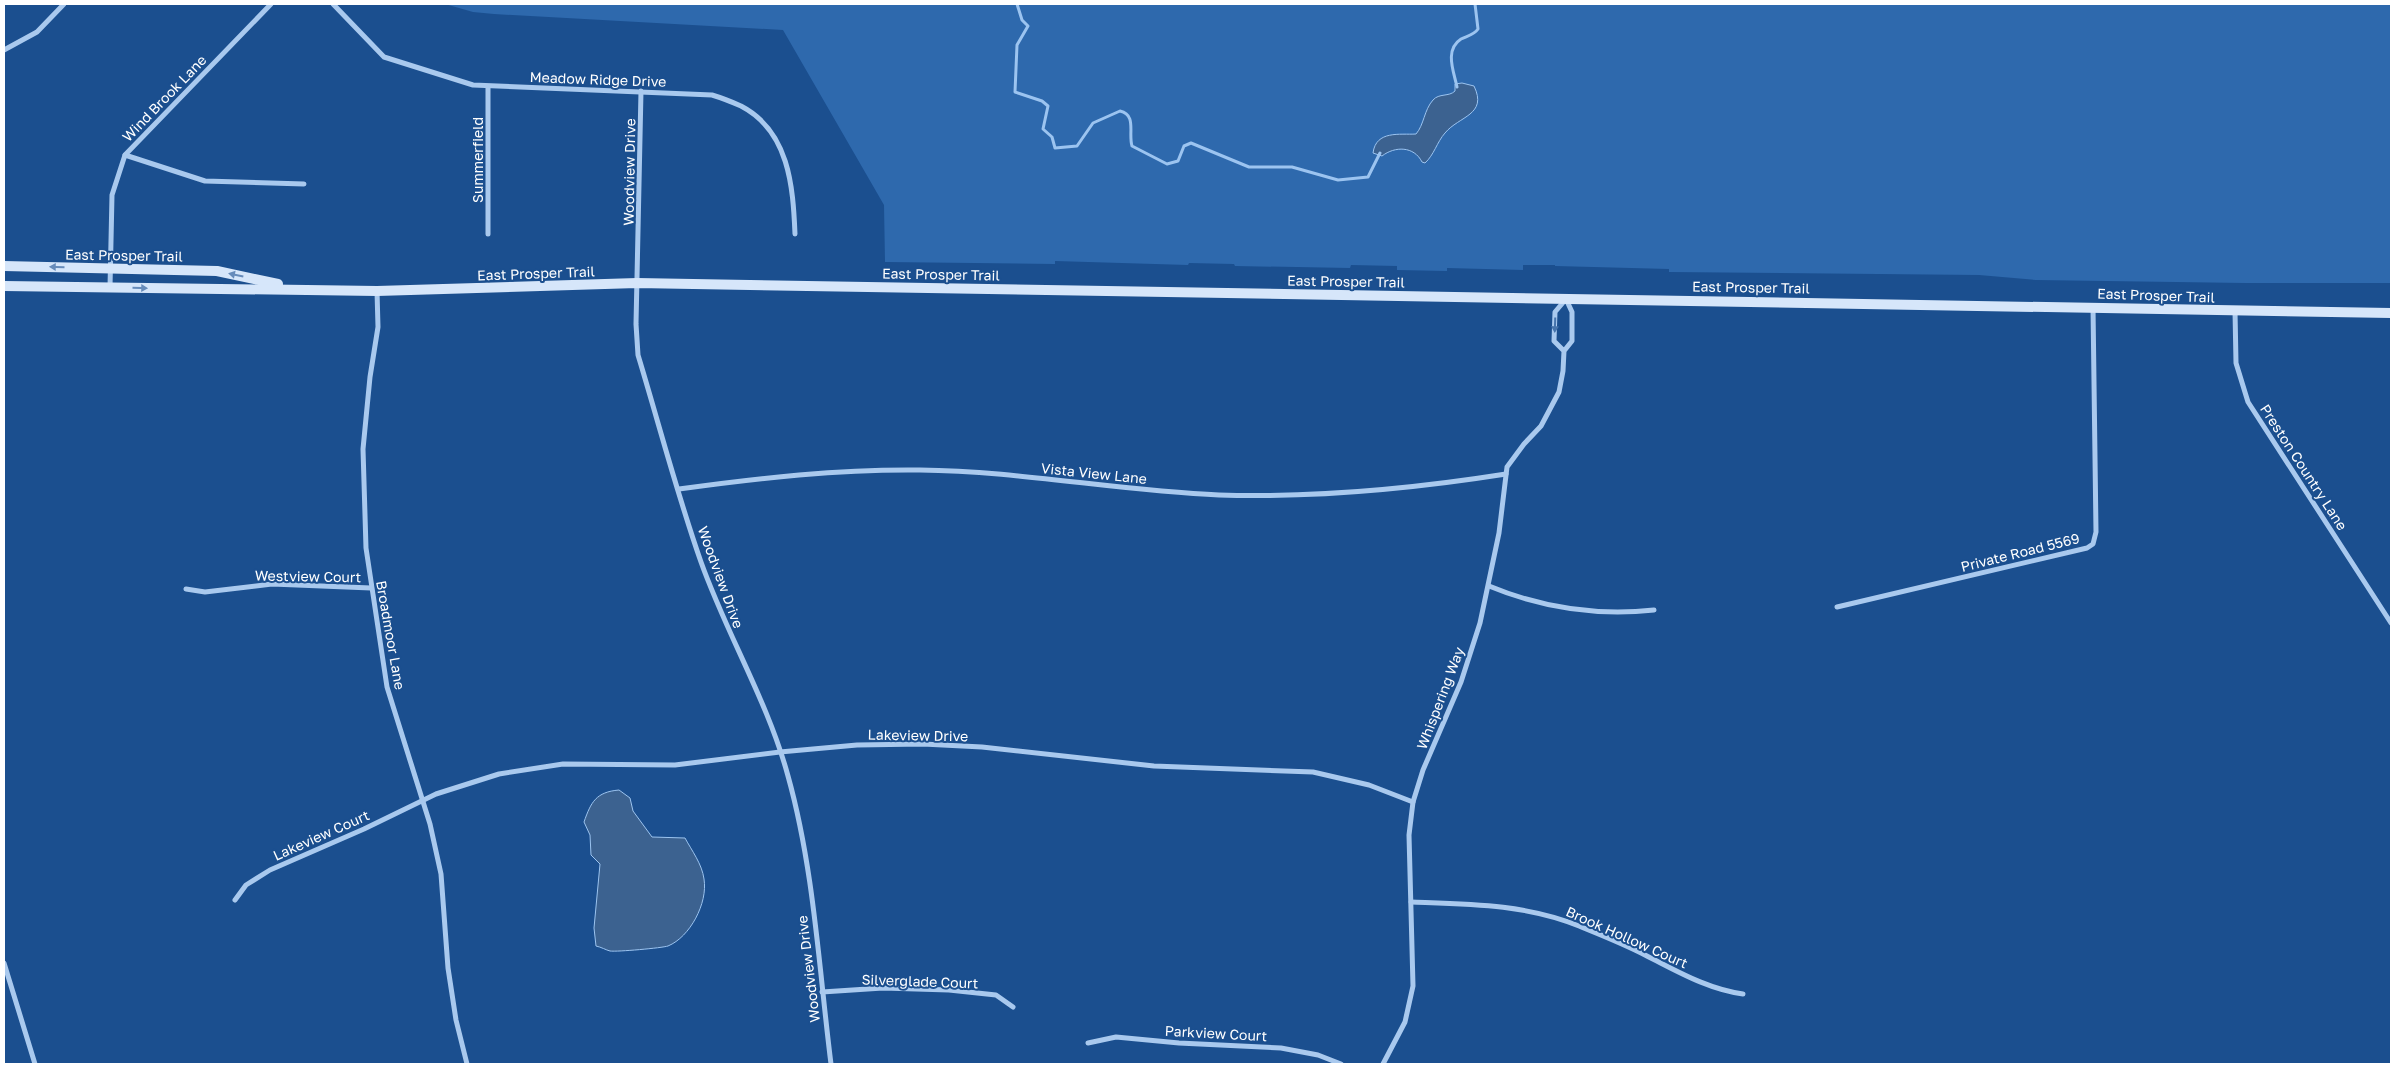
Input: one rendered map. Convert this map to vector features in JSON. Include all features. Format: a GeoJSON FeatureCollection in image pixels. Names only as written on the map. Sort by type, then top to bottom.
{"type":"FeatureCollection","features":[{"type":"Feature","properties":{"kind":"main road","name":"East Prosper Trail"},"geometry":{"type":"LineString","coordinates":[[4,266],[217,271],[301,289]]}},
{"type":"Feature","properties":{"kind":"main road","name":"East Prosper Trail"},"geometry":{"type":"LineString","coordinates":[[4,286],[377,291],[638,283],[2391,313]]}},
{"type":"Feature","properties":{"kind":"street"},"geometry":{"type":"LineString","coordinates":[[4,50],[37,32],[64,4]]}},
{"type":"Feature","properties":{"kind":"street","name":"Wind Brook Lane"},"geometry":{"type":"LineString","coordinates":[[110,287],[112,195],[125,155],[271,4]]}},
{"type":"Feature","properties":{"kind":"street","name":"Meadow Ridge Drive"},"geometry":{"type":"LineString","coordinates":[[333,4],[384,57],[473,85],[712,94],[742,107],[770,129],[784,157],[793,186],[795,234]]}},
{"type":"Feature","properties":{"kind":"street","name":"Summerfield"},"geometry":{"type":"LineString","coordinates":[[488,87],[488,234]]}},
{"type":"Feature","properties":{"kind":"street","name":"Woodview Drive"},"geometry":{"type":"LineString","coordinates":[[641,91],[636,324],[638,356],[701,562],[780,752],[788,777],[800,834],[831,1064]]}},
{"type":"Feature","properties":{"kind":"street"},"geometry":{"type":"LineString","coordinates":[[125,155],[205,181],[304,184]]}},
{"type":"Feature","properties":{"kind":"street","name":"Broadmoor Lane"},"geometry":{"type":"LineString","coordinates":[[377,291],[378,327],[370,377],[363,469],[364,516],[371,588],[387,687],[423,800],[441,874],[448,968],[456,1020],[467,1064]]}},
{"type":"Feature","properties":{"kind":"street","name":"Whispering Way"},"geometry":{"type":"LineString","coordinates":[[1383,1064],[1396,1043],[1409,1007],[1414,968],[1409,835],[1414,802],[1423,770],[1461,682],[1480,623],[1489,586],[1506,474],[1510,461],[1541,426],[1553,406],[1562,381],[1564,351],[1572,341],[1572,312],[1566,300],[1555,312],[1554,342],[1564,351]]}},
{"type":"Feature","properties":{"kind":"street","name":"Private Road 5569"},"geometry":{"type":"LineString","coordinates":[[1837,607],[2087,548],[2093,544],[2096,532],[2093,307]]}},
{"type":"Feature","properties":{"kind":"street","name":"Preston Country Lane"},"geometry":{"type":"LineString","coordinates":[[2235,311],[2236,363],[2248,402],[2391,623]]}},
{"type":"Feature","properties":{"kind":"street","name":"Vista View Lane"},"geometry":{"type":"LineString","coordinates":[[679,489],[793,474],[922,470],[981,472],[1149,490],[1218,495],[1293,495],[1401,489],[1506,474]]}},
{"type":"Feature","properties":{"kind":"street","name":"Westview Court"},"geometry":{"type":"LineString","coordinates":[[186,589],[205,592],[272,584],[371,588]]}},
{"type":"Feature","properties":{"kind":"street"},"geometry":{"type":"LineString","coordinates":[[1489,586],[1520,598],[1574,610],[1606,612],[1654,610]]}},
{"type":"Feature","properties":{"kind":"street","name":"Lakeview Drive"},"geometry":{"type":"LineString","coordinates":[[423,800],[466,783],[498,774],[542,766],[595,763],[675,764],[857,745],[923,744],[982,747],[1154,766],[1280,769],[1338,776],[1385,790],[1414,802]]}},
{"type":"Feature","properties":{"kind":"street","name":"Lakeview Court"},"geometry":{"type":"LineString","coordinates":[[236,900],[246,885],[270,870],[364,829],[423,800]]}},
{"type":"Feature","properties":{"kind":"street","name":"Brook Hollow Court"},"geometry":{"type":"LineString","coordinates":[[1411,902],[1489,906],[1536,912],[1578,926],[1644,954],[1707,985],[1724,991],[1743,994]]}},
{"type":"Feature","properties":{"kind":"street"},"geometry":{"type":"LineString","coordinates":[[4,962],[35,1064]]}},
{"type":"Feature","properties":{"kind":"street","name":"Silverglade Court"},"geometry":{"type":"LineString","coordinates":[[822,992],[883,988],[949,990],[996,995],[1013,1007]]}},
{"type":"Feature","properties":{"kind":"street","name":"Parkview Court"},"geometry":{"type":"LineString","coordinates":[[1088,1043],[1116,1037],[1179,1043],[1281,1048],[1318,1056],[1341,1064]]}},
{"type":"Feature","properties":{"kind":"shaded area"},"geometry":{"type":"Polygon","coordinates":[[[445,4],[2391,4],[2391,283],[2036,280],[1979,275],[1669,272],[1669,269],[1555,265],[1523,265],[1523,270],[1447,268],[1447,271],[1397,270],[1397,266],[1351,265],[1350,268],[1055,261],[1055,264],[885,262],[884,205],[783,30],[494,14],[473,12],[445,4]]]}},
{"type":"Feature","properties":{"kind":"shaded area"},"geometry":{"type":"Polygon","coordinates":[[[1462,83],[1474,86],[1477,96],[1475,109],[1445,133],[1425,163],[1414,153],[1404,149],[1393,150],[1382,156],[1373,153],[1379,140],[1384,137],[1396,134],[1416,134],[1433,100],[1438,96],[1453,93],[1455,91],[1455,84],[1462,83]]]}},
{"type":"Feature","properties":{"kind":"shaded area"},"geometry":{"type":"Polygon","coordinates":[[[619,790],[630,798],[633,811],[652,837],[685,838],[703,873],[705,888],[696,918],[676,942],[668,946],[610,951],[596,946],[594,928],[600,864],[591,855],[590,835],[584,822],[589,809],[596,799],[605,793],[619,790]]]}},
{"type":"Feature","properties":{"kind":"waterway"},"geometry":{"type":"LineString","coordinates":[[1017,4],[1022,20],[1028,26],[1017,45],[1015,92],[1042,101],[1048,106],[1043,129],[1052,137],[1055,148],[1077,146],[1093,123],[1120,111],[1125,113],[1130,120],[1132,146],[1167,164],[1178,161],[1184,146],[1191,143],[1249,167],[1292,167],[1338,180],[1368,177],[1380,153]]}},
{"type":"Feature","properties":{"kind":"waterway"},"geometry":{"type":"LineString","coordinates":[[1457,87],[1451,55],[1456,44],[1461,39],[1478,29],[1475,4]]}}]}
